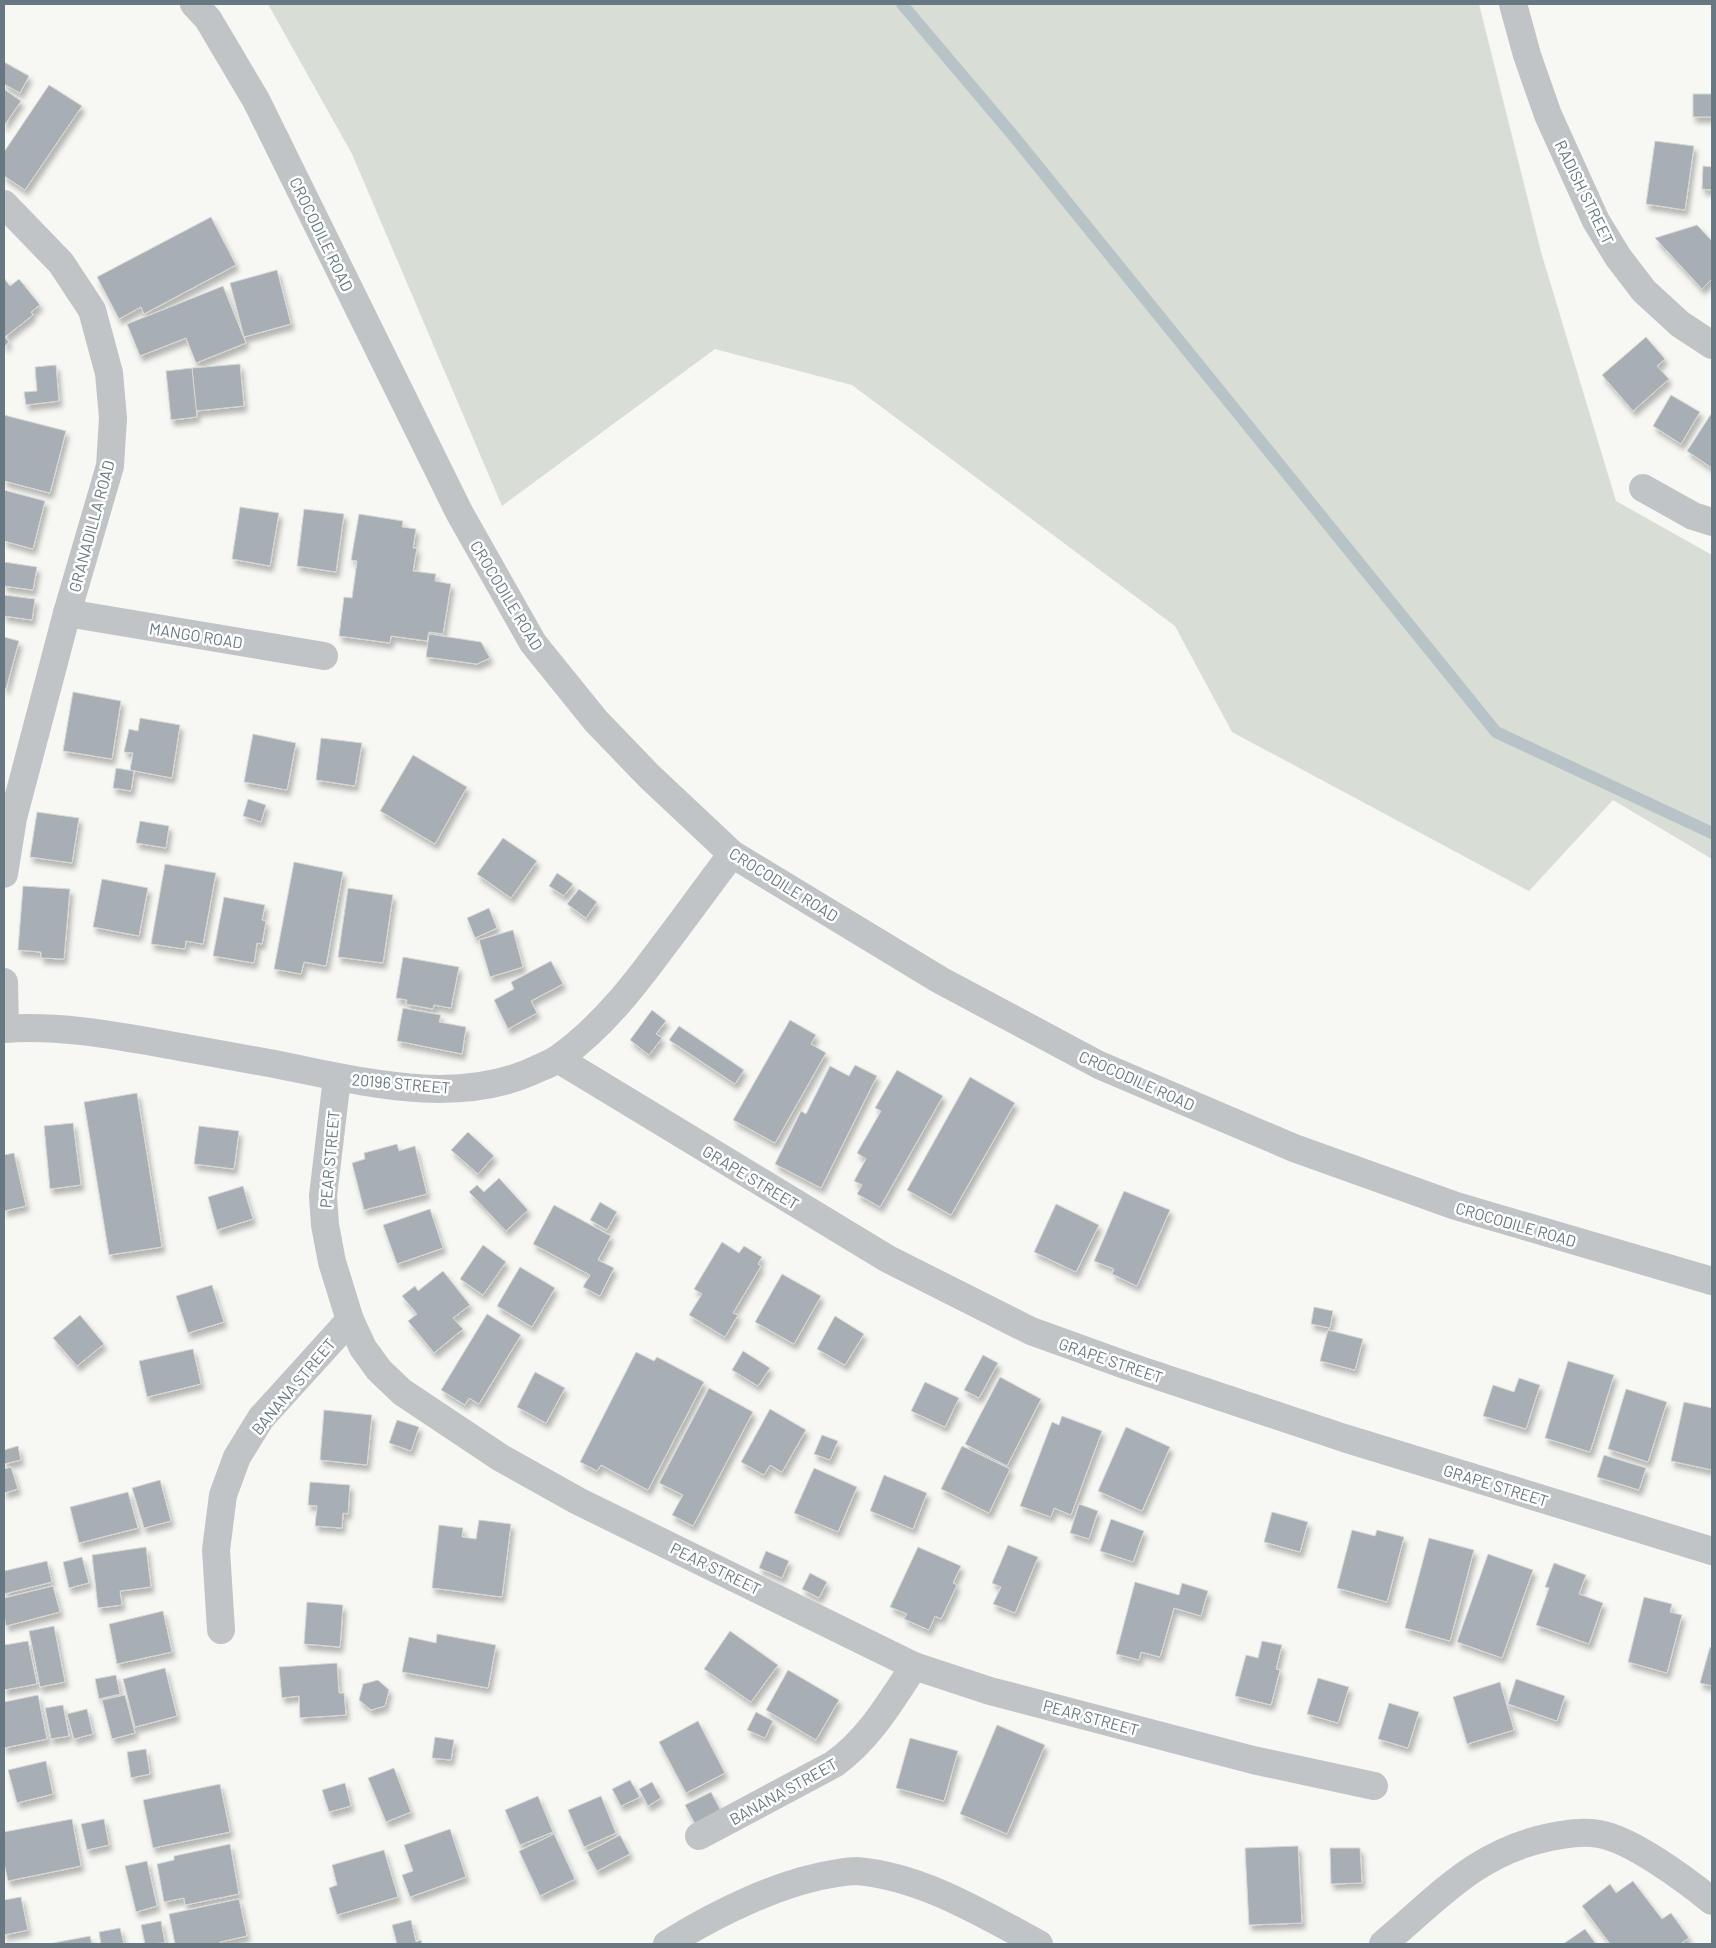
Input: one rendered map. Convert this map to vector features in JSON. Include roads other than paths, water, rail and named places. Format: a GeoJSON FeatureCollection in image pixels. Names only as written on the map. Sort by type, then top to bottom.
{"type":"FeatureCollection","features":[{"type":"Feature","properties":{"kind":"street","name":"CROCODILE ROAD"},"geometry":{"type":"LineString","coordinates":[[194,4],[208,19],[256,100],[459,512],[533,643],[596,721],[649,776],[732,854],[940,980],[1108,1069],[1294,1148],[1456,1206],[1712,1281]]}},
{"type":"Feature","properties":{"kind":"street","name":"RADISH STREET"},"geometry":{"type":"LineString","coordinates":[[1513,4],[1527,55],[1548,115],[1596,221],[1618,257],[1644,290],[1680,324],[1712,344]]}},
{"type":"Feature","properties":{"kind":"street","name":"GRANADILLA ROAD"},"geometry":{"type":"LineString","coordinates":[[4,204],[61,263],[92,310],[109,373],[113,418],[110,466],[67,613],[13,818],[4,874]]}},
{"type":"Feature","properties":{"kind":"street"},"geometry":{"type":"LineString","coordinates":[[1642,488],[1693,516],[1712,522]]}},
{"type":"Feature","properties":{"kind":"street","name":"MANGO ROAD"},"geometry":{"type":"LineString","coordinates":[[67,613],[324,656]]}},
{"type":"Feature","properties":{"kind":"street","name":"20196 STREET"},"geometry":{"type":"LineString","coordinates":[[4,1029],[51,1028],[106,1034],[270,1063],[337,1078],[431,1089],[482,1087],[526,1074],[558,1059],[599,1025],[627,994],[732,854]]}},
{"type":"Feature","properties":{"kind":"street"},"geometry":{"type":"LineString","coordinates":[[4,982],[4,1029]]}},
{"type":"Feature","properties":{"kind":"street","name":"GRAPE STREET"},"geometry":{"type":"LineString","coordinates":[[558,1059],[888,1259],[1031,1331],[1128,1366],[1344,1438],[1712,1551]]}},
{"type":"Feature","properties":{"kind":"street","name":"PEAR STREET"},"geometry":{"type":"LineString","coordinates":[[337,1078],[323,1196],[325,1226],[332,1262],[350,1320],[363,1348],[379,1370],[402,1392],[501,1458],[578,1501],[914,1666],[990,1691],[1244,1758],[1374,1786]]}},
{"type":"Feature","properties":{"kind":"street","name":"BANANA STREET"},"geometry":{"type":"LineString","coordinates":[[221,1630],[216,1550],[223,1495],[237,1457],[261,1418],[350,1320]]}},
{"type":"Feature","properties":{"kind":"street","name":"BANANA STREET"},"geometry":{"type":"LineString","coordinates":[[698,1836],[826,1768],[848,1754],[882,1714],[914,1666]]}},
{"type":"Feature","properties":{"kind":"street"},"geometry":{"type":"LineString","coordinates":[[1383,1944],[1441,1892],[1470,1870],[1499,1854],[1537,1840],[1574,1832],[1600,1834],[1624,1843],[1659,1862],[1712,1900]]}},
{"type":"Feature","properties":{"kind":"street"},"geometry":{"type":"LineString","coordinates":[[667,1944],[696,1926],[758,1897],[817,1876],[854,1871],[892,1876],[937,1891],[1039,1944]]}},
{"type":"Feature","properties":{"kind":"waterway"},"geometry":{"type":"LineString","coordinates":[[902,4],[1016,139],[1496,732],[1712,833]]}}]}
